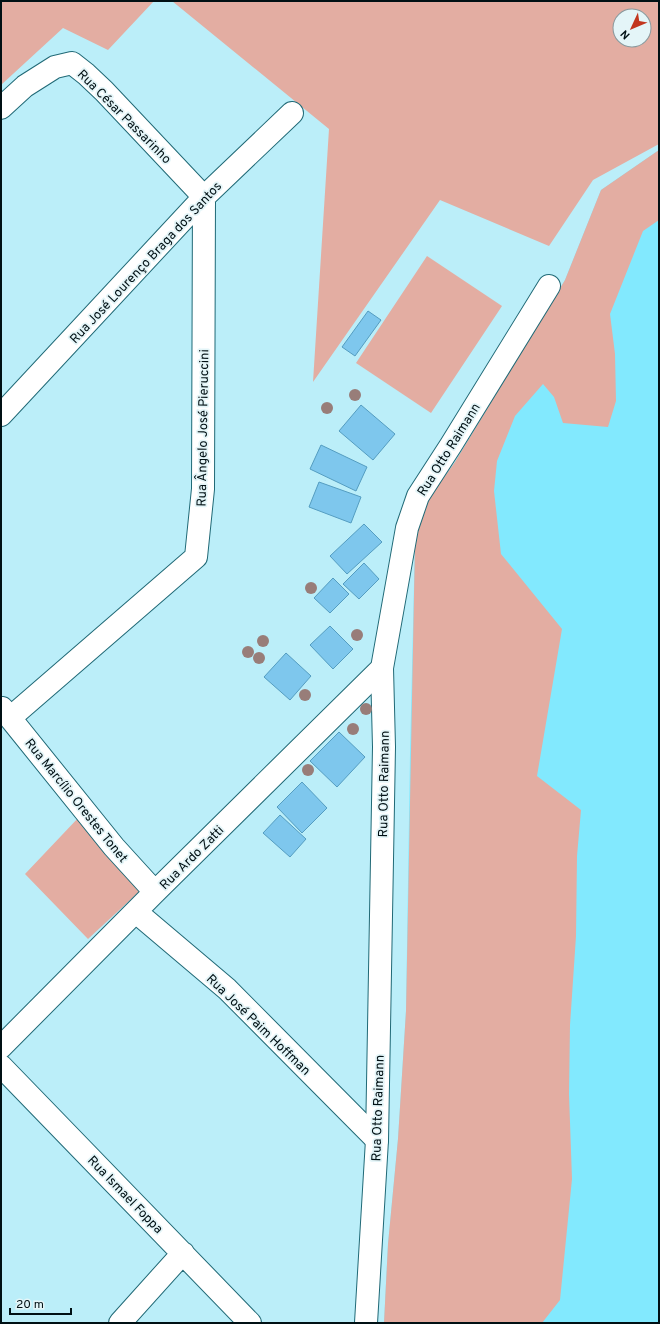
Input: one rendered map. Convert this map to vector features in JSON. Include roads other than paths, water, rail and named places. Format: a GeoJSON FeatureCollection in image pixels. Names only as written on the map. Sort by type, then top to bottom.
{"type":"FeatureCollection","features":[{"type":"Feature","properties":{"kind":"street","name":"Rua César Passarinho"},"geometry":{"type":"LineString","coordinates":[[1,108],[25,86],[55,67],[72,63],[104,91],[204,197]]}},
{"type":"Feature","properties":{"kind":"street","name":"Rua José Lourenço Braga dos Santos"},"geometry":{"type":"LineString","coordinates":[[1,415],[204,197],[292,113]]}},
{"type":"Feature","properties":{"kind":"street","name":"Rua Ângelo José Pieruccini"},"geometry":{"type":"LineString","coordinates":[[6,713],[196,557],[204,489],[204,197]]}},
{"type":"Feature","properties":{"kind":"street","name":"Rua Otto Raimann"},"geometry":{"type":"LineString","coordinates":[[366,1323],[377,1140],[384,747],[382,668],[407,528],[418,496],[549,286]]}},
{"type":"Feature","properties":{"kind":"street","name":"Rua Ardo Zatti"},"geometry":{"type":"LineString","coordinates":[[1,1047],[155,892],[382,668]]}},
{"type":"Feature","properties":{"kind":"street","name":"Rua Marcílio Orestes Tonet"},"geometry":{"type":"LineString","coordinates":[[6,713],[114,847],[155,892]]}},
{"type":"Feature","properties":{"kind":"street","name":"Rua José Paim Hoffman"},"geometry":{"type":"LineString","coordinates":[[136,912],[227,989],[377,1140]]}},
{"type":"Feature","properties":{"kind":"street","name":"Rua Ismael Foppa"},"geometry":{"type":"LineString","coordinates":[[1,1066],[250,1323]]}},
{"type":"Feature","properties":{"kind":"street"},"geometry":{"type":"LineString","coordinates":[[119,1323],[183,1253]]}}]}
